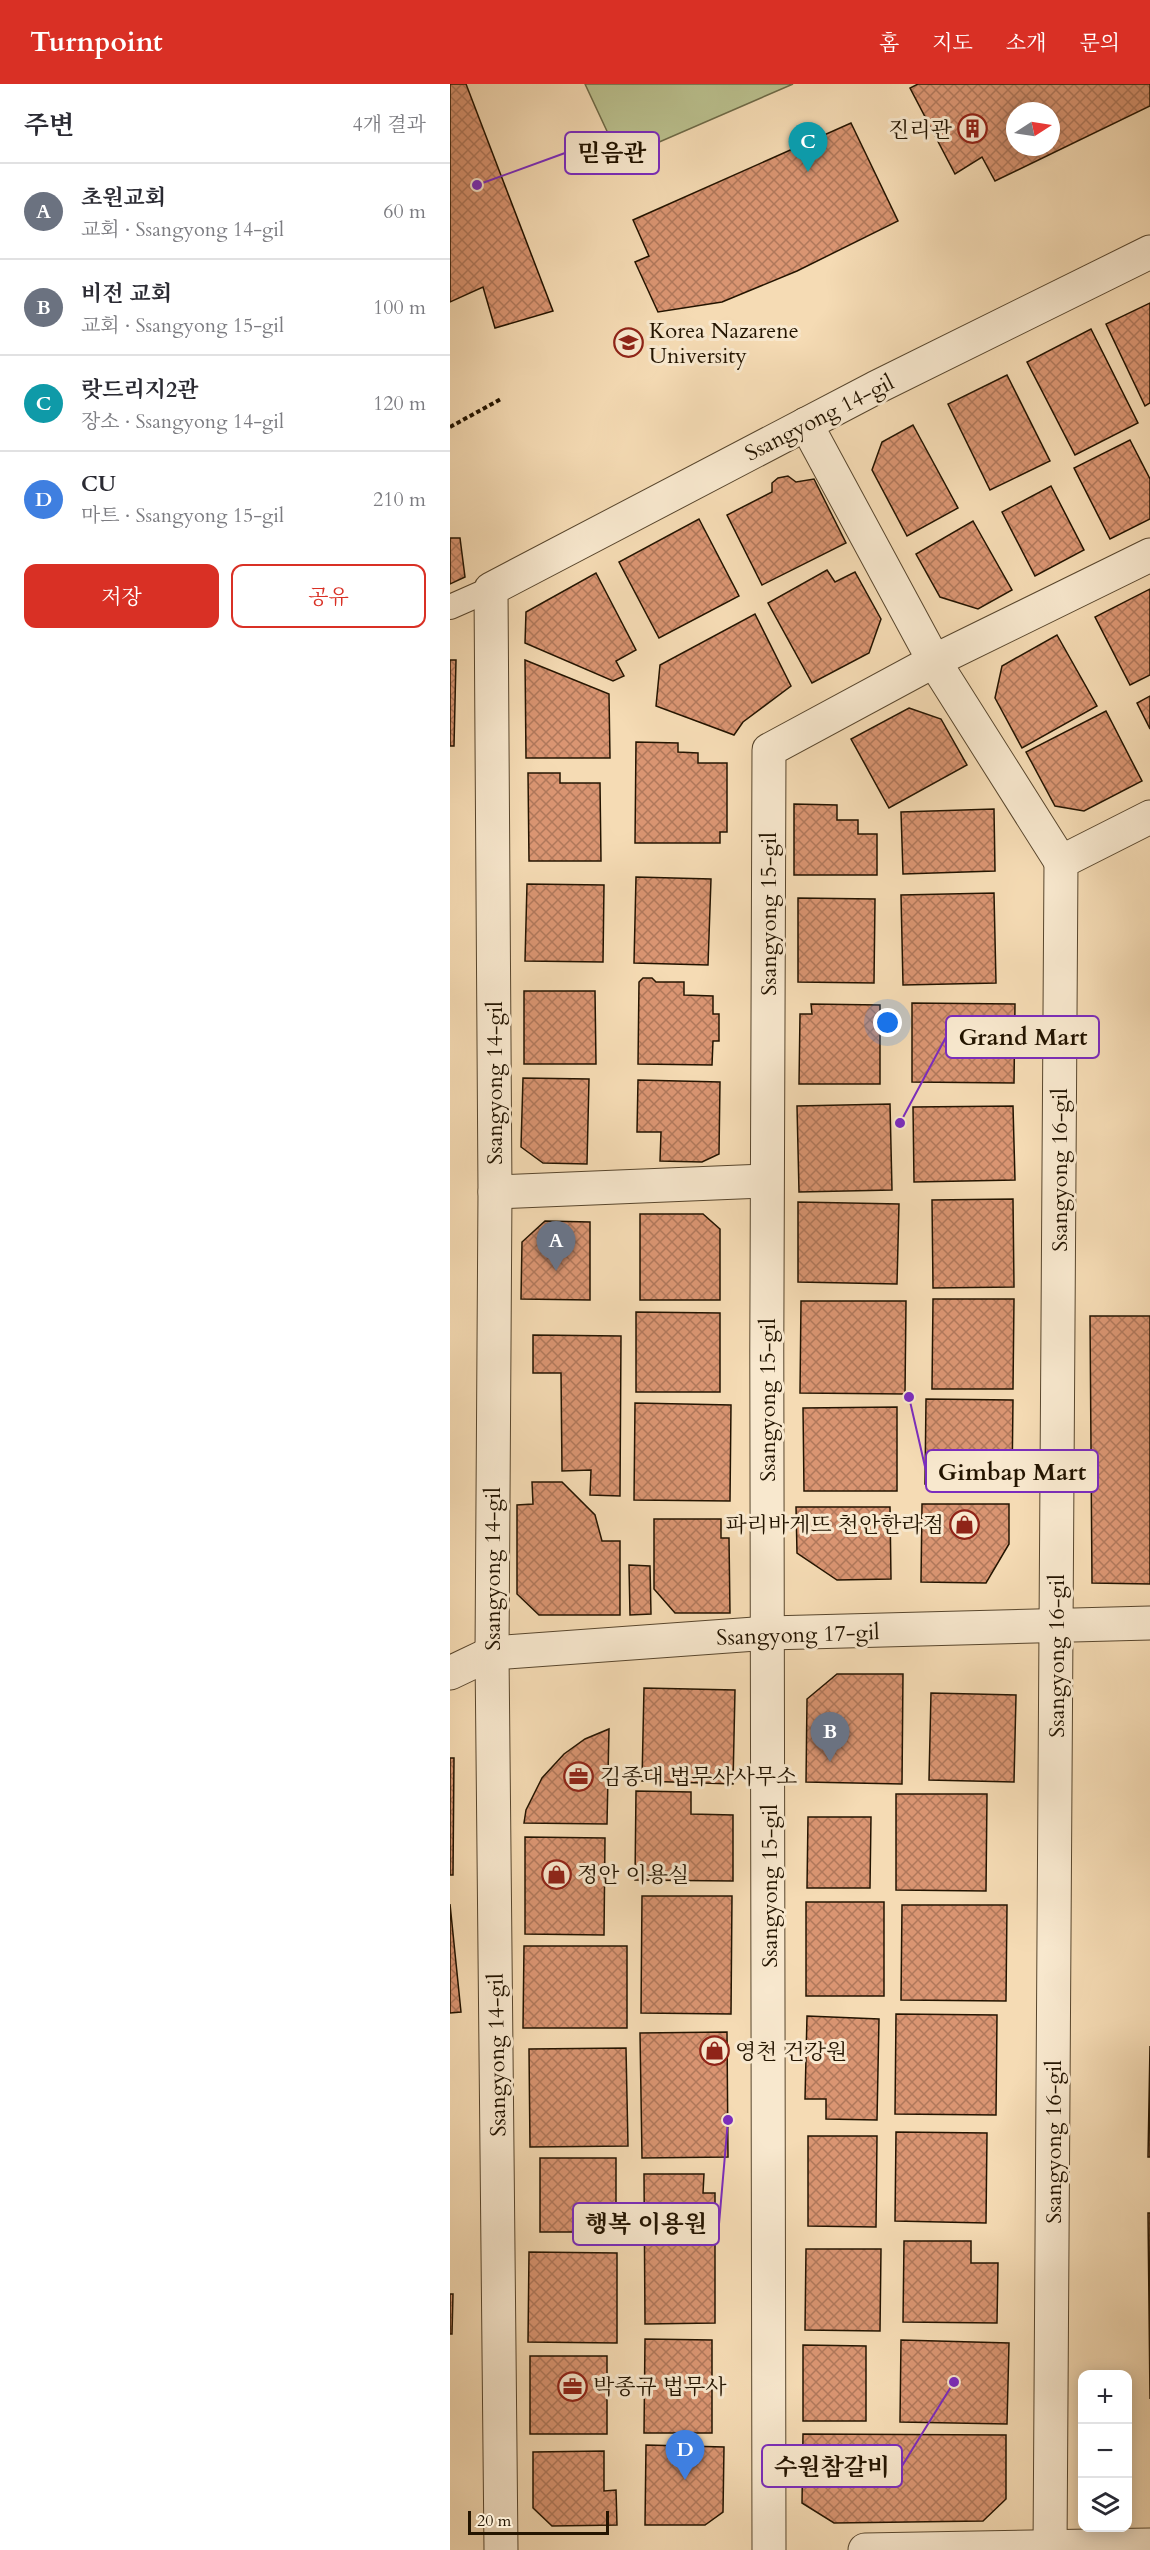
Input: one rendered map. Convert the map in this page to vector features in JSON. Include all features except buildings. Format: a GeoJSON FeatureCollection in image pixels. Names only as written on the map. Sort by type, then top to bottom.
{"type":"FeatureCollection","features":[{"type":"Feature","properties":{"kind":"street","name":"Ssangyong 14-gil"},"geometry":{"type":"LineString","coordinates":[[501,2550],[492,1653],[495,1192],[491,589],[806,424],[1150,252]]}},
{"type":"Feature","properties":{"kind":"street"},"geometry":{"type":"LineString","coordinates":[[806,424],[934,661],[1061,862],[1150,817]]}},
{"type":"Feature","properties":{"kind":"street","name":"Ssangyong 15-gil"},"geometry":{"type":"LineString","coordinates":[[769,2550],[769,1633],[766,1181],[769,750],[934,661],[1150,555]]}},
{"type":"Feature","properties":{"kind":"street","name":"Ssangyong 16-gil"},"geometry":{"type":"LineString","coordinates":[[1050,2548],[1061,862]]}},
{"type":"Feature","properties":{"kind":"street"},"geometry":{"type":"LineString","coordinates":[[495,1192],[766,1181]]}},
{"type":"Feature","properties":{"kind":"street","name":"Ssangyong 17-gil"},"geometry":{"type":"LineString","coordinates":[[450,1673],[492,1653],[769,1633],[1150,1623]]}},
{"type":"Feature","properties":{"kind":"street"},"geometry":{"type":"LineString","coordinates":[[865,2550],[1150,2545]]}},
{"type":"Feature","properties":{"kind":"lane","name":"Ssangyong 14-gil"},"geometry":{"type":"LineString","coordinates":[[450,607],[491,589]]}},
{"type":"Feature","properties":{"kind":"path"},"geometry":{"type":"LineString","coordinates":[[450,427],[501,399]]}},
{"type":"Feature","properties":{"kind":"green space"},"geometry":{"type":"Polygon","coordinates":[[[585,84],[793,84],[620,159],[585,84]]]}},
{"type":"Feature","properties":{"kind":"place","name":"진리관"},"geometry":{"type":"Point","coordinates":[973,129]}},
{"type":"Feature","properties":{"kind":"place","name":"랏드리지2관"},"geometry":{"type":"Point","coordinates":[808,172]}},
{"type":"Feature","properties":{"kind":"place","name":"믿음관"},"geometry":{"type":"Point","coordinates":[477,185]}},
{"type":"Feature","properties":{"kind":"place","name":"Korea Nazarene University"},"geometry":{"type":"Point","coordinates":[628,343]}},
{"type":"Feature","properties":{"kind":"place","name":"Grand Mart"},"geometry":{"type":"Point","coordinates":[900,1123]}},
{"type":"Feature","properties":{"kind":"place","name":"초원교회"},"geometry":{"type":"Point","coordinates":[556,1271]}},
{"type":"Feature","properties":{"kind":"place","name":"Gimbap Mart"},"geometry":{"type":"Point","coordinates":[909,1397]}},
{"type":"Feature","properties":{"kind":"place","name":"파리바게뜨 천안한라점"},"geometry":{"type":"Point","coordinates":[965,1524]}},
{"type":"Feature","properties":{"kind":"place","name":"비전 교회"},"geometry":{"type":"Point","coordinates":[830,1762]}},
{"type":"Feature","properties":{"kind":"place","name":"김종대 법무사사무소"},"geometry":{"type":"Point","coordinates":[579,1776]}},
{"type":"Feature","properties":{"kind":"place","name":"정안 이용실"},"geometry":{"type":"Point","coordinates":[556,1874]}},
{"type":"Feature","properties":{"kind":"place","name":"영천 건강원"},"geometry":{"type":"Point","coordinates":[714,2051]}},
{"type":"Feature","properties":{"kind":"place","name":"행복 이용원"},"geometry":{"type":"Point","coordinates":[728,2120]}},
{"type":"Feature","properties":{"kind":"place","name":"수원참갈비"},"geometry":{"type":"Point","coordinates":[954,2382]}},
{"type":"Feature","properties":{"kind":"place","name":"박종규 법무사"},"geometry":{"type":"Point","coordinates":[572,2386]}},
{"type":"Feature","properties":{"kind":"place","name":"CU"},"geometry":{"type":"Point","coordinates":[685,2480]}}]}
